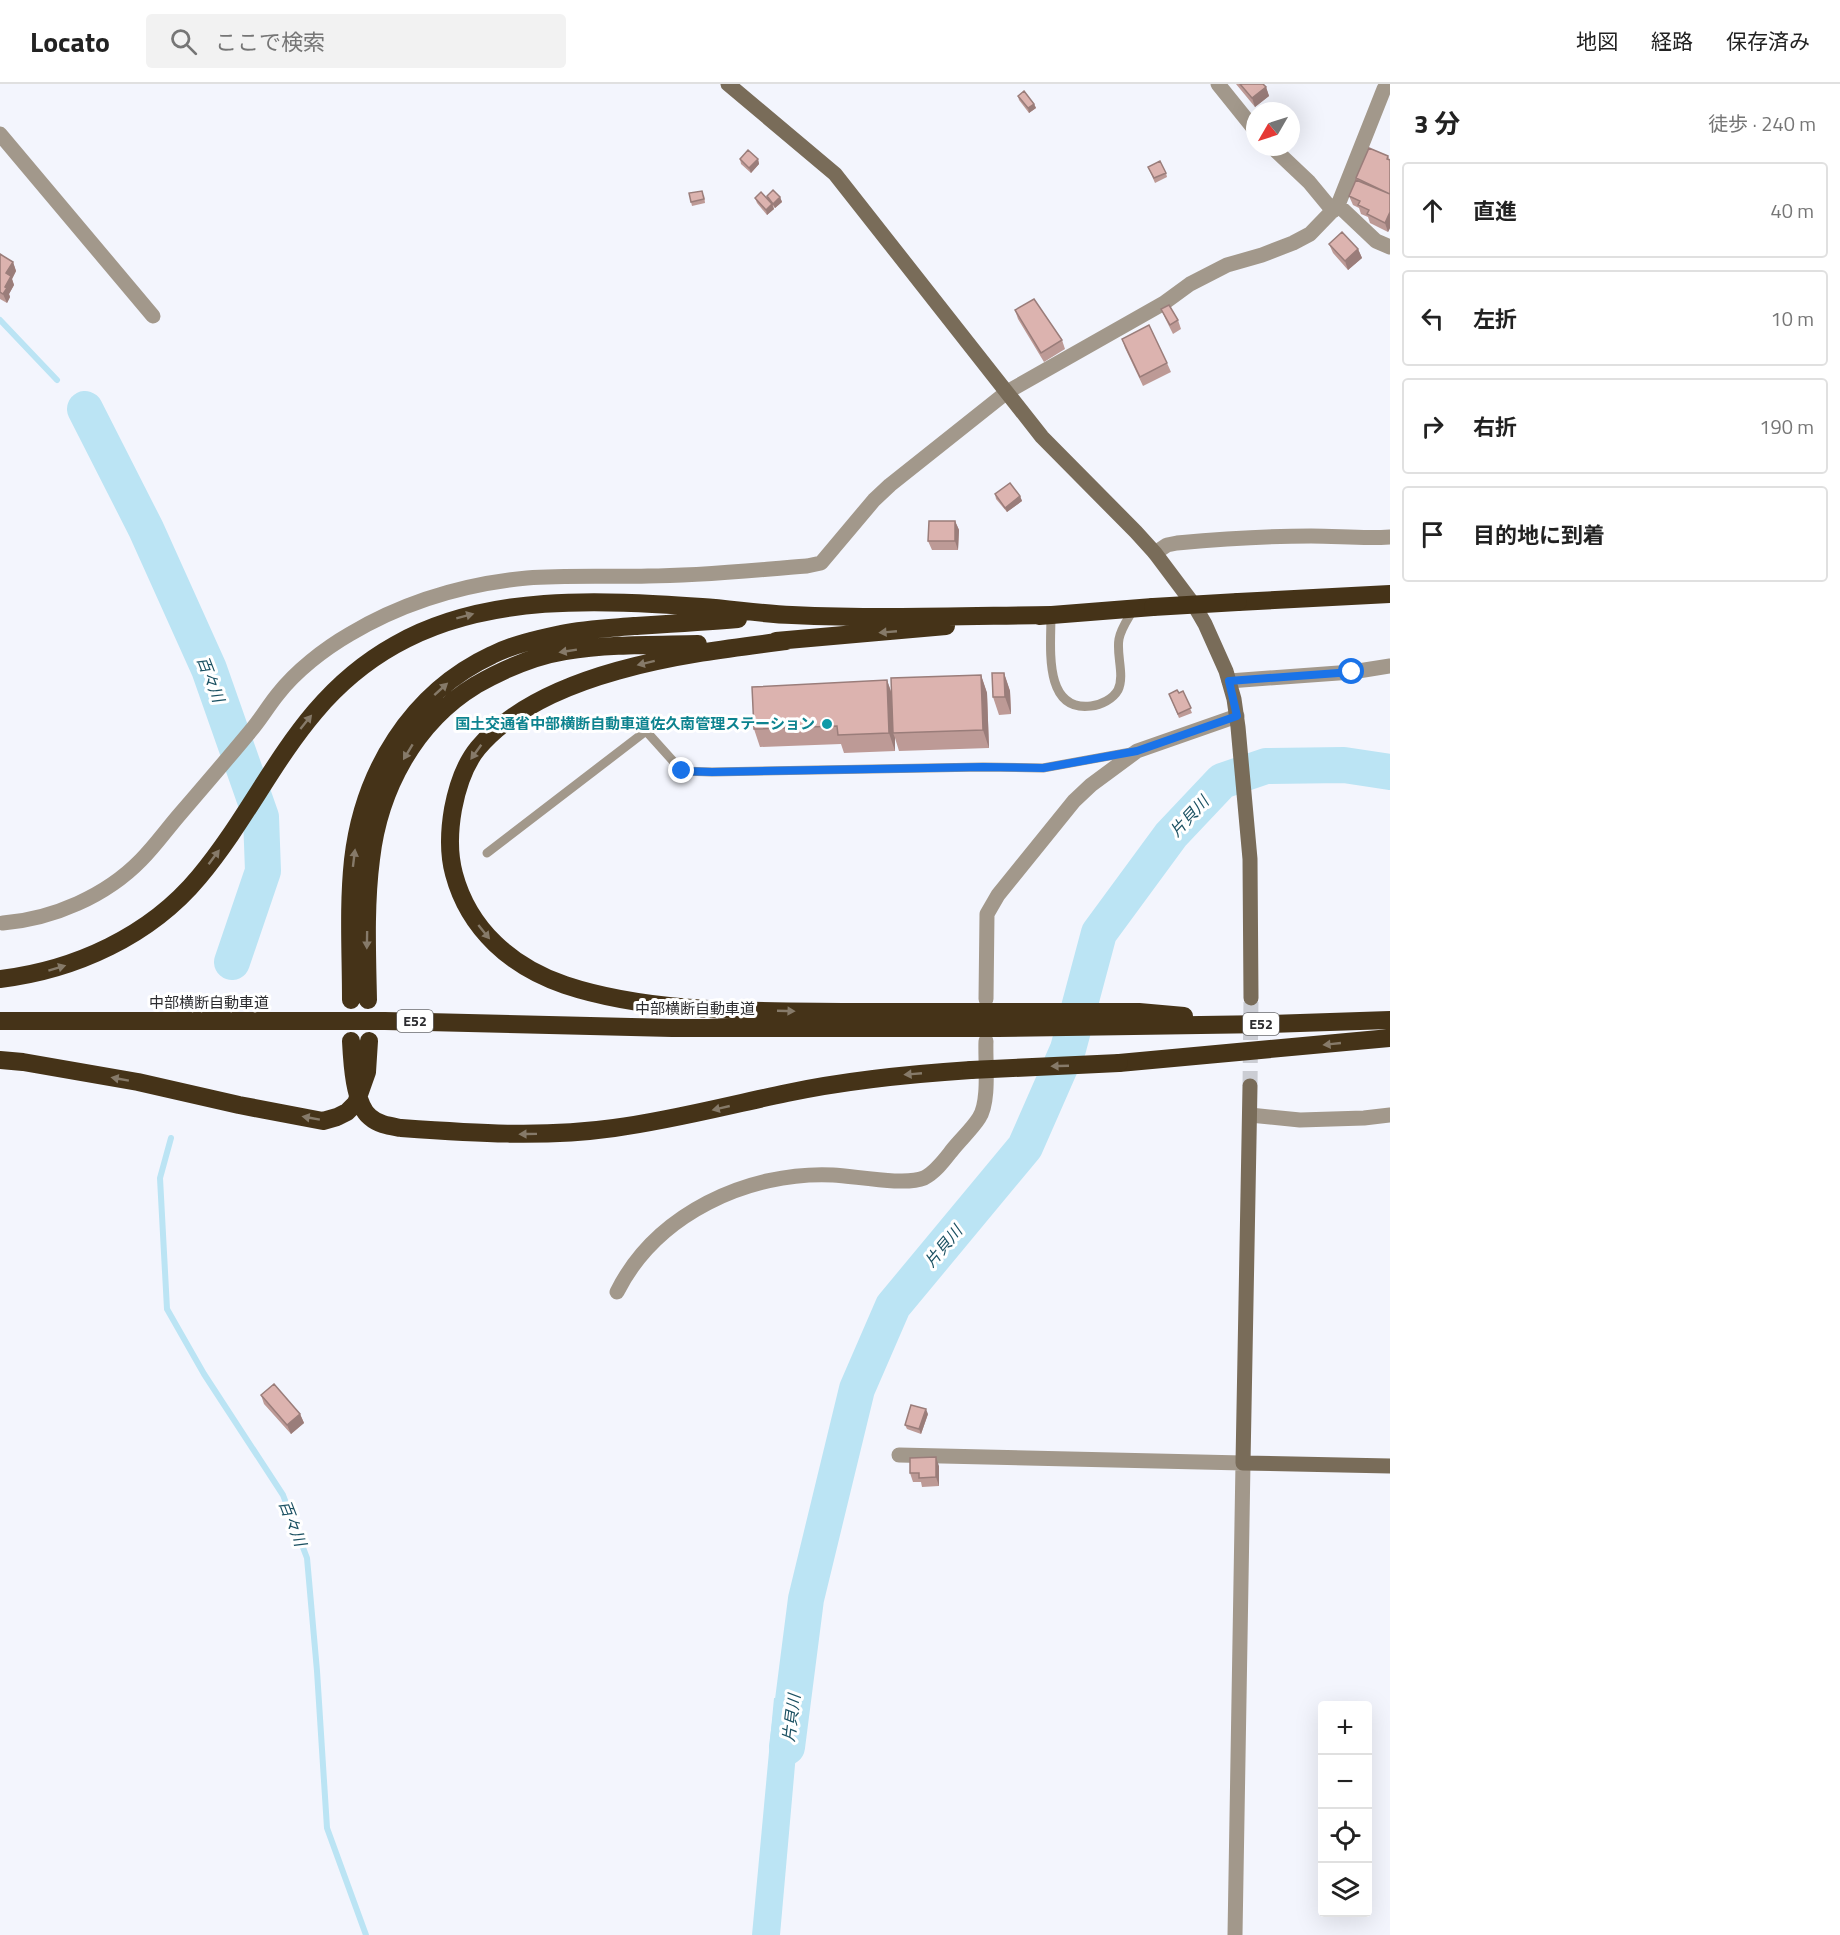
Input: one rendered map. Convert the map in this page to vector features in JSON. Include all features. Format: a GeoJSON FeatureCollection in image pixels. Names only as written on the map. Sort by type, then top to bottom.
{"type":"FeatureCollection","features":[{"type":"Feature","properties":{"kind":"highway"},"geometry":{"type":"LineString","coordinates":[[1051,615],[791,615],[564,633],[523,643],[492,655],[452,679],[408,722],[386,754],[370,786],[353,860],[351,899],[359,1000],[371,857],[380,817],[393,778],[416,741],[441,712],[464,693],[498,673],[533,659],[563,651],[601,647],[786,640],[1153,607],[1390,594]]}},
{"type":"Feature","properties":{"kind":"highway"},"geometry":{"type":"LineString","coordinates":[[0,979],[54,969],[84,958],[132,934],[157,917],[198,879],[306,721],[352,674],[396,644],[449,621],[487,610],[562,603],[700,607],[791,615]]}},
{"type":"Feature","properties":{"kind":"highway"},"geometry":{"type":"LineString","coordinates":[[786,640],[706,651],[649,662],[608,674],[547,697],[520,711],[496,729],[477,749],[465,768],[456,795],[450,826],[449,854],[457,885],[471,916],[509,957],[537,974],[567,985],[638,1002],[698,1008],[793,1011],[994,1027]]}},
{"type":"Feature","properties":{"kind":"highway","name":"中部横断自動車道"},"geometry":{"type":"LineString","coordinates":[[0,1022],[385,1021],[672,1028],[994,1027],[1136,1020],[1268,1024],[1390,1020]]}},
{"type":"Feature","properties":{"kind":"highway"},"geometry":{"type":"LineString","coordinates":[[360,1041],[352,1073],[365,1111],[370,1117],[387,1126],[488,1134],[573,1132],[651,1123],[787,1093],[912,1074],[1119,1063],[1390,1038]]}},
{"type":"Feature","properties":{"kind":"highway"},"geometry":{"type":"LineString","coordinates":[[0,1060],[138,1082],[239,1105],[323,1120],[346,1112],[360,1096]]}},
{"type":"Feature","properties":{"kind":"street"},"geometry":{"type":"LineString","coordinates":[[728,84],[835,174],[1042,437],[1110,504],[1155,553],[1194,605],[1226,671],[1238,722],[1248,822],[1251,998]]}},
{"type":"Feature","properties":{"kind":"street"},"geometry":{"type":"LineString","coordinates":[[1218,84],[1246,119]]}},
{"type":"Feature","properties":{"kind":"street"},"geometry":{"type":"LineString","coordinates":[[3,923],[27,922],[77,904],[101,891],[140,862],[255,725],[279,692],[318,657],[348,635],[406,606],[459,589],[527,578],[650,576],[820,563],[874,500],[890,485],[1007,392],[1164,303],[1190,284],[1227,264],[1262,255],[1310,234],[1335,208],[1388,84]]}},
{"type":"Feature","properties":{"kind":"street"},"geometry":{"type":"LineString","coordinates":[[0,134],[153,316]]}},
{"type":"Feature","properties":{"kind":"street"},"geometry":{"type":"LineString","coordinates":[[1281,156],[1335,208],[1376,241],[1390,247]]}},
{"type":"Feature","properties":{"kind":"street"},"geometry":{"type":"LineString","coordinates":[[1155,553],[1167,545],[1177,543],[1249,537],[1314,536],[1349,539],[1390,537]]}},
{"type":"Feature","properties":{"kind":"street"},"geometry":{"type":"LineString","coordinates":[[1229,681],[1352,672],[1390,666]]}},
{"type":"Feature","properties":{"kind":"street"},"geometry":{"type":"LineString","coordinates":[[986,999],[987,914],[998,895],[1074,801],[1091,785],[1137,751],[1238,722]]}},
{"type":"Feature","properties":{"kind":"street"},"geometry":{"type":"LineString","coordinates":[[617,1292],[625,1276],[648,1248],[673,1225],[700,1206],[725,1194],[781,1177],[832,1175],[906,1180],[924,1178],[938,1167],[981,1116],[985,1102],[994,1027]]}},
{"type":"Feature","properties":{"kind":"street"},"geometry":{"type":"LineString","coordinates":[[1235,1935],[1250,1086]]}},
{"type":"Feature","properties":{"kind":"street"},"geometry":{"type":"LineString","coordinates":[[1250,1115],[1300,1120],[1390,1115]]}},
{"type":"Feature","properties":{"kind":"street"},"geometry":{"type":"LineString","coordinates":[[899,1455],[1390,1466]]}},
{"type":"Feature","properties":{"kind":"lane"},"geometry":{"type":"LineString","coordinates":[[1051,615],[1051,657],[1054,682],[1059,694],[1068,703],[1078,708],[1095,706],[1109,700],[1118,689],[1119,639],[1133,610]]}},
{"type":"Feature","properties":{"kind":"lane"},"geometry":{"type":"LineString","coordinates":[[487,853],[646,731],[682,771],[1043,768],[1137,751]]}},
{"type":"Feature","properties":{"kind":"water"},"geometry":{"type":"Polygon","coordinates":[[[801,1697],[780,1935],[752,1935],[774,1698],[801,1697]]]}},
{"type":"Feature","properties":{"kind":"building"},"geometry":{"type":"Polygon","coordinates":[[[1240,84],[1263,84],[1266,87],[1252,98],[1240,84]]]}},
{"type":"Feature","properties":{"kind":"building"},"geometry":{"type":"Polygon","coordinates":[[[1024,91],[1034,104],[1028,108],[1018,96],[1024,91]]]}},
{"type":"Feature","properties":{"kind":"building"},"geometry":{"type":"Polygon","coordinates":[[[1369,148],[1388,156],[1387,159],[1390,160],[1390,194],[1356,178],[1369,148]]]}},
{"type":"Feature","properties":{"kind":"building"},"geometry":{"type":"Polygon","coordinates":[[[748,150],[758,159],[749,168],[740,159],[748,150]]]}},
{"type":"Feature","properties":{"kind":"building"},"geometry":{"type":"Polygon","coordinates":[[[1160,161],[1166,173],[1154,178],[1148,167],[1160,161]]]}},
{"type":"Feature","properties":{"kind":"building"},"geometry":{"type":"Polygon","coordinates":[[[1356,180],[1390,194],[1390,212],[1385,223],[1367,214],[1369,210],[1358,205],[1360,201],[1349,196],[1356,180]]]}},
{"type":"Feature","properties":{"kind":"building"},"geometry":{"type":"Polygon","coordinates":[[[773,190],[780,197],[773,204],[767,196],[773,190]]]}},
{"type":"Feature","properties":{"kind":"building"},"geometry":{"type":"Polygon","coordinates":[[[702,191],[704,199],[691,202],[689,193],[702,191]]]}},
{"type":"Feature","properties":{"kind":"building"},"geometry":{"type":"Polygon","coordinates":[[[761,192],[772,204],[766,210],[755,198],[761,192]]]}},
{"type":"Feature","properties":{"kind":"building"},"geometry":{"type":"Polygon","coordinates":[[[1342,232],[1358,249],[1345,261],[1329,244],[1342,232]]]}},
{"type":"Feature","properties":{"kind":"building"},"geometry":{"type":"Polygon","coordinates":[[[0,254],[13,262],[6,273],[11,276],[3,294],[0,292],[0,254]]]}},
{"type":"Feature","properties":{"kind":"building"},"geometry":{"type":"Polygon","coordinates":[[[1034,299],[1062,340],[1041,353],[1015,310],[1034,299]]]}},
{"type":"Feature","properties":{"kind":"building"},"geometry":{"type":"Polygon","coordinates":[[[1169,305],[1178,320],[1170,325],[1161,309],[1169,305]]]}},
{"type":"Feature","properties":{"kind":"building"},"geometry":{"type":"Polygon","coordinates":[[[1149,325],[1167,363],[1140,377],[1122,339],[1149,325]]]}},
{"type":"Feature","properties":{"kind":"building"},"geometry":{"type":"Polygon","coordinates":[[[1010,483],[1020,496],[1005,508],[995,494],[1010,483]]]}},
{"type":"Feature","properties":{"kind":"building"},"geometry":{"type":"Polygon","coordinates":[[[929,521],[955,521],[955,541],[928,541],[929,521]]]}},
{"type":"Feature","properties":{"kind":"building"},"geometry":{"type":"Polygon","coordinates":[[[992,673],[1004,673],[1005,697],[993,697],[992,673]]]}},
{"type":"Feature","properties":{"kind":"building"},"geometry":{"type":"Polygon","coordinates":[[[981,675],[983,730],[893,733],[891,678],[981,675]]]}},
{"type":"Feature","properties":{"kind":"building"},"geometry":{"type":"Polygon","coordinates":[[[887,680],[889,733],[838,735],[837,726],[754,729],[752,687],[887,680]]]}},
{"type":"Feature","properties":{"kind":"building"},"geometry":{"type":"Polygon","coordinates":[[[1177,690],[1179,693],[1183,691],[1191,708],[1178,714],[1169,694],[1177,690]]]}},
{"type":"Feature","properties":{"kind":"building"},"geometry":{"type":"Polygon","coordinates":[[[274,1384],[300,1414],[287,1425],[261,1395],[274,1384]]]}},
{"type":"Feature","properties":{"kind":"building"},"geometry":{"type":"Polygon","coordinates":[[[911,1405],[926,1409],[919,1429],[905,1425],[911,1405]]]}},
{"type":"Feature","properties":{"kind":"building"},"geometry":{"type":"Polygon","coordinates":[[[936,1457],[936,1477],[919,1478],[919,1473],[910,1473],[910,1458],[936,1457]]]}},
{"type":"Feature","properties":{"kind":"waterway"},"geometry":{"type":"LineString","coordinates":[[0,320],[57,380]]}},
{"type":"Feature","properties":{"kind":"waterway","name":"百々川"},"geometry":{"type":"LineString","coordinates":[[85,409],[146,529],[209,669],[261,817],[263,871],[232,962]]}},
{"type":"Feature","properties":{"kind":"waterway","name":"片貝川"},"geometry":{"type":"LineString","coordinates":[[787,1747],[806,1599],[857,1389],[893,1306],[1025,1147],[1068,1049],[1099,933],[1171,835],[1222,781],[1266,766],[1344,765],[1390,772]]}},
{"type":"Feature","properties":{"kind":"waterway","name":"百々川"},"geometry":{"type":"LineString","coordinates":[[171,1138],[160,1178],[167,1309],[204,1374],[283,1495],[307,1558],[327,1828],[366,1935]]}},
{"type":"Feature","properties":{"kind":"tunnel"},"geometry":{"type":"LineString","coordinates":[[1250,1086],[1251,998]]}},
{"type":"Feature","properties":{"kind":"place","name":"国土交通省中部横断自動車道佐久南管理ステーション"},"geometry":{"type":"Point","coordinates":[827,724]}},
{"type":"Feature","properties":{"kind":"route"},"geometry":{"type":"LineString","coordinates":[[682,771],[1043,768],[1137,751],[1237,716],[1229,681],[1352,672]]}}]}
